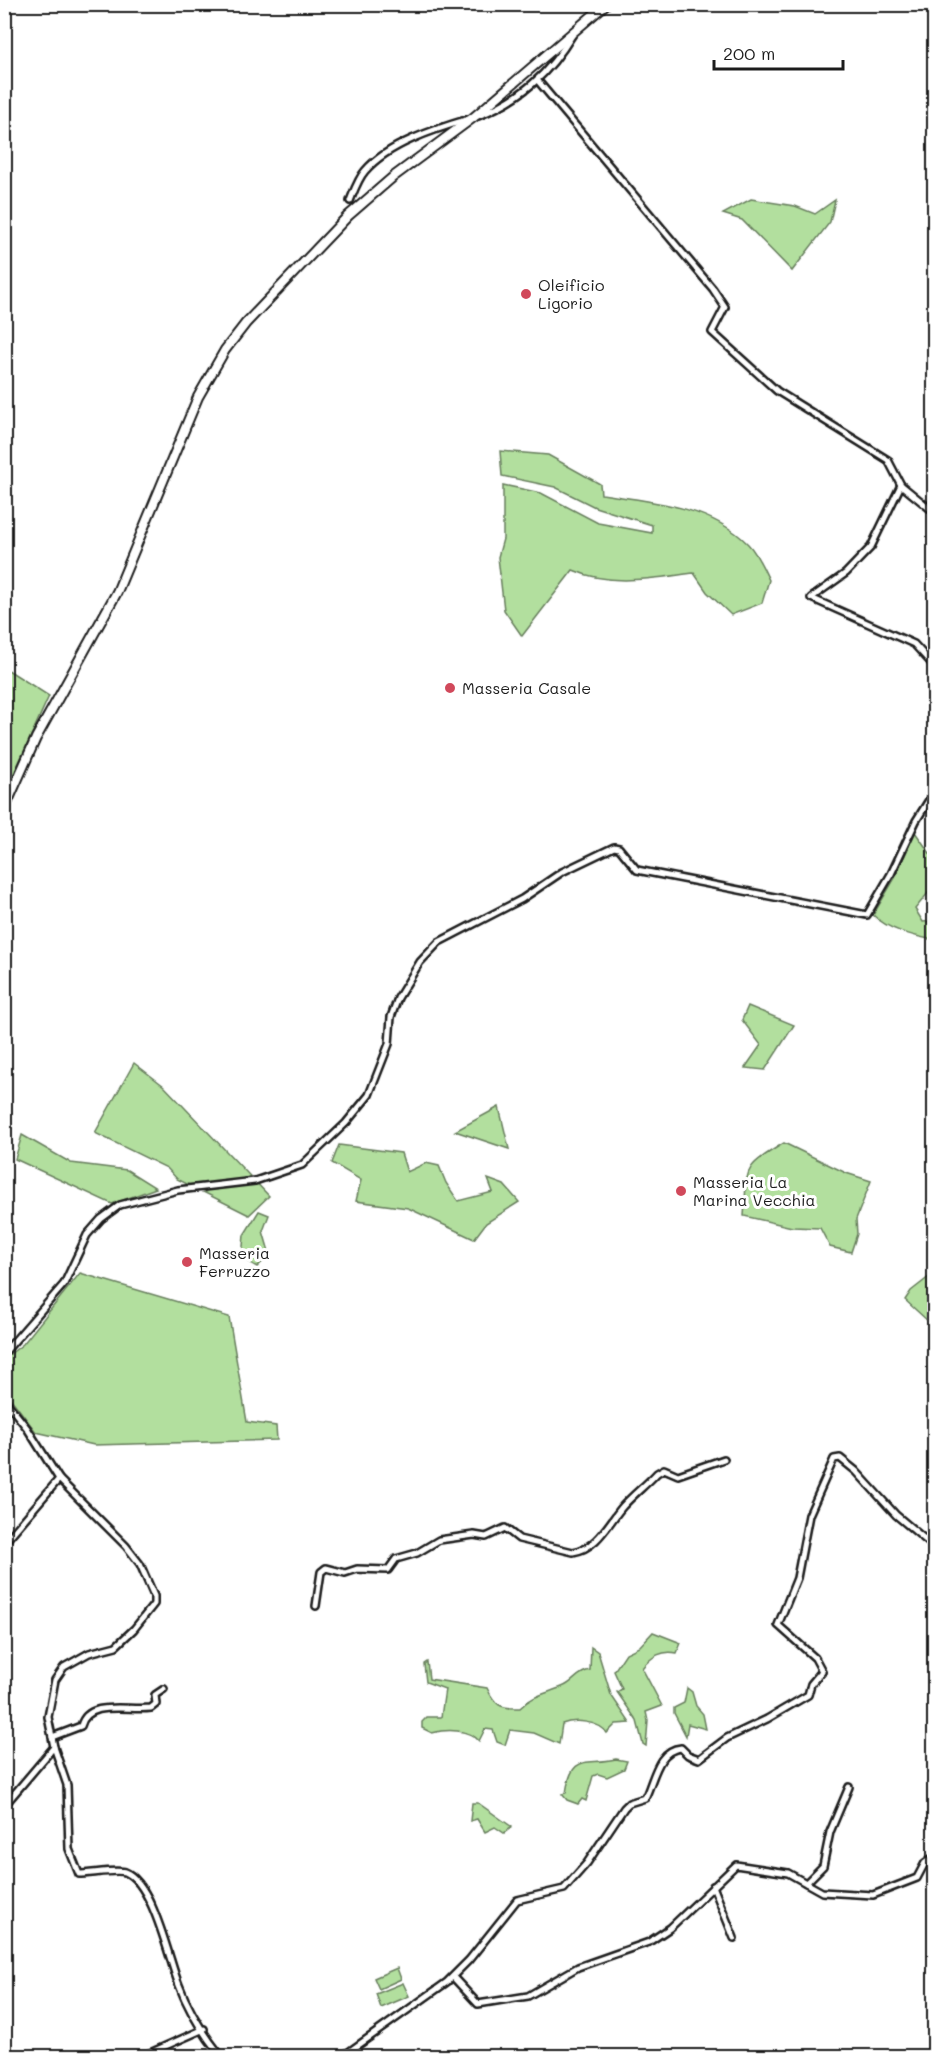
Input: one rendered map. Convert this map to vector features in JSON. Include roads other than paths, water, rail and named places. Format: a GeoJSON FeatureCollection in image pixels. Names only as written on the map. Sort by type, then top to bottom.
{"type":"FeatureCollection","features":[{"type":"Feature","properties":{"kind":"main road"},"geometry":{"type":"LineString","coordinates":[[4,810],[36,738],[117,592],[198,397],[225,350],[246,324],[348,216],[393,177],[474,117],[606,4]]}},
{"type":"Feature","properties":{"kind":"street"},"geometry":{"type":"LineString","coordinates":[[350,201],[364,173],[379,158],[448,125],[506,105],[538,81],[574,33]]}},
{"type":"Feature","properties":{"kind":"street"},"geometry":{"type":"LineString","coordinates":[[538,81],[713,289],[725,307],[712,332],[777,391],[888,460],[901,485],[934,512]]}},
{"type":"Feature","properties":{"kind":"street"},"geometry":{"type":"LineString","coordinates":[[901,485],[871,548],[846,573],[811,598],[914,644],[934,666]]}},
{"type":"Feature","properties":{"kind":"street"},"geometry":{"type":"LineString","coordinates":[[4,1353],[64,1284],[87,1235],[101,1219],[120,1205],[178,1190],[255,1181],[302,1165],[330,1140],[369,1095],[389,1044],[391,1017],[398,998],[420,962],[439,942],[522,899],[562,872],[614,847],[619,848],[637,870],[867,915],[891,874],[915,821],[934,792]]}},
{"type":"Feature","properties":{"kind":"street"},"geometry":{"type":"LineString","coordinates":[[4,1399],[27,1428],[59,1479],[126,1546],[140,1564],[154,1596],[154,1604],[134,1629],[116,1646],[89,1653],[64,1667],[55,1680],[48,1717],[54,1747],[67,1785],[69,1849],[74,1867],[79,1874],[122,1871],[137,1878],[148,1896],[171,1955],[179,1985],[221,2056]]}},
{"type":"Feature","properties":{"kind":"street"},"geometry":{"type":"LineString","coordinates":[[343,2056],[453,1977],[517,1900],[564,1889],[578,1874],[624,1808],[629,1803],[645,1798],[662,1758],[672,1749],[681,1748],[688,1755],[699,1759],[727,1738],[767,1719],[808,1695],[811,1684],[822,1671],[815,1658],[778,1625],[797,1578],[809,1515],[817,1492],[834,1460],[840,1458],[856,1471],[896,1515],[934,1547]]}},
{"type":"Feature","properties":{"kind":"street"},"geometry":{"type":"LineString","coordinates":[[316,1606],[318,1581],[321,1572],[326,1568],[345,1573],[357,1569],[388,1570],[396,1559],[417,1553],[439,1540],[474,1535],[486,1537],[505,1528],[519,1539],[580,1551],[606,1530],[623,1506],[657,1473],[664,1469],[678,1475],[724,1459]]}},
{"type":"Feature","properties":{"kind":"street"},"geometry":{"type":"LineString","coordinates":[[4,1543],[59,1479]]}},
{"type":"Feature","properties":{"kind":"street"},"geometry":{"type":"LineString","coordinates":[[52,1737],[81,1726],[83,1718],[94,1709],[151,1708],[156,1704],[155,1695],[164,1689]]}},
{"type":"Feature","properties":{"kind":"street"},"geometry":{"type":"LineString","coordinates":[[4,1806],[54,1747]]}},
{"type":"Feature","properties":{"kind":"street"},"geometry":{"type":"LineString","coordinates":[[806,1882],[823,1866],[830,1832],[849,1787]]}},
{"type":"Feature","properties":{"kind":"street"},"geometry":{"type":"LineString","coordinates":[[453,1977],[478,2004],[528,1995],[578,1967],[634,1949],[662,1935],[736,1865],[776,1870],[806,1882],[822,1892],[859,1896],[882,1894],[917,1878],[925,1863],[934,1857]]}},
{"type":"Feature","properties":{"kind":"street"},"geometry":{"type":"LineString","coordinates":[[713,1886],[734,1938]]}},
{"type":"Feature","properties":{"kind":"street"},"geometry":{"type":"LineString","coordinates":[[143,2056],[204,2029]]}},
{"type":"Feature","properties":{"kind":"place","name":"Oleificio Ligorio"},"geometry":{"type":"Point","coordinates":[526,294]}},
{"type":"Feature","properties":{"kind":"place","name":"Masseria Casale"},"geometry":{"type":"Point","coordinates":[450,688]}},
{"type":"Feature","properties":{"kind":"place","name":"Masseria La Marina Vecchia"},"geometry":{"type":"Point","coordinates":[681,1191]}},
{"type":"Feature","properties":{"kind":"place","name":"Masseria Ferruzzo"},"geometry":{"type":"Point","coordinates":[187,1262]}}]}
